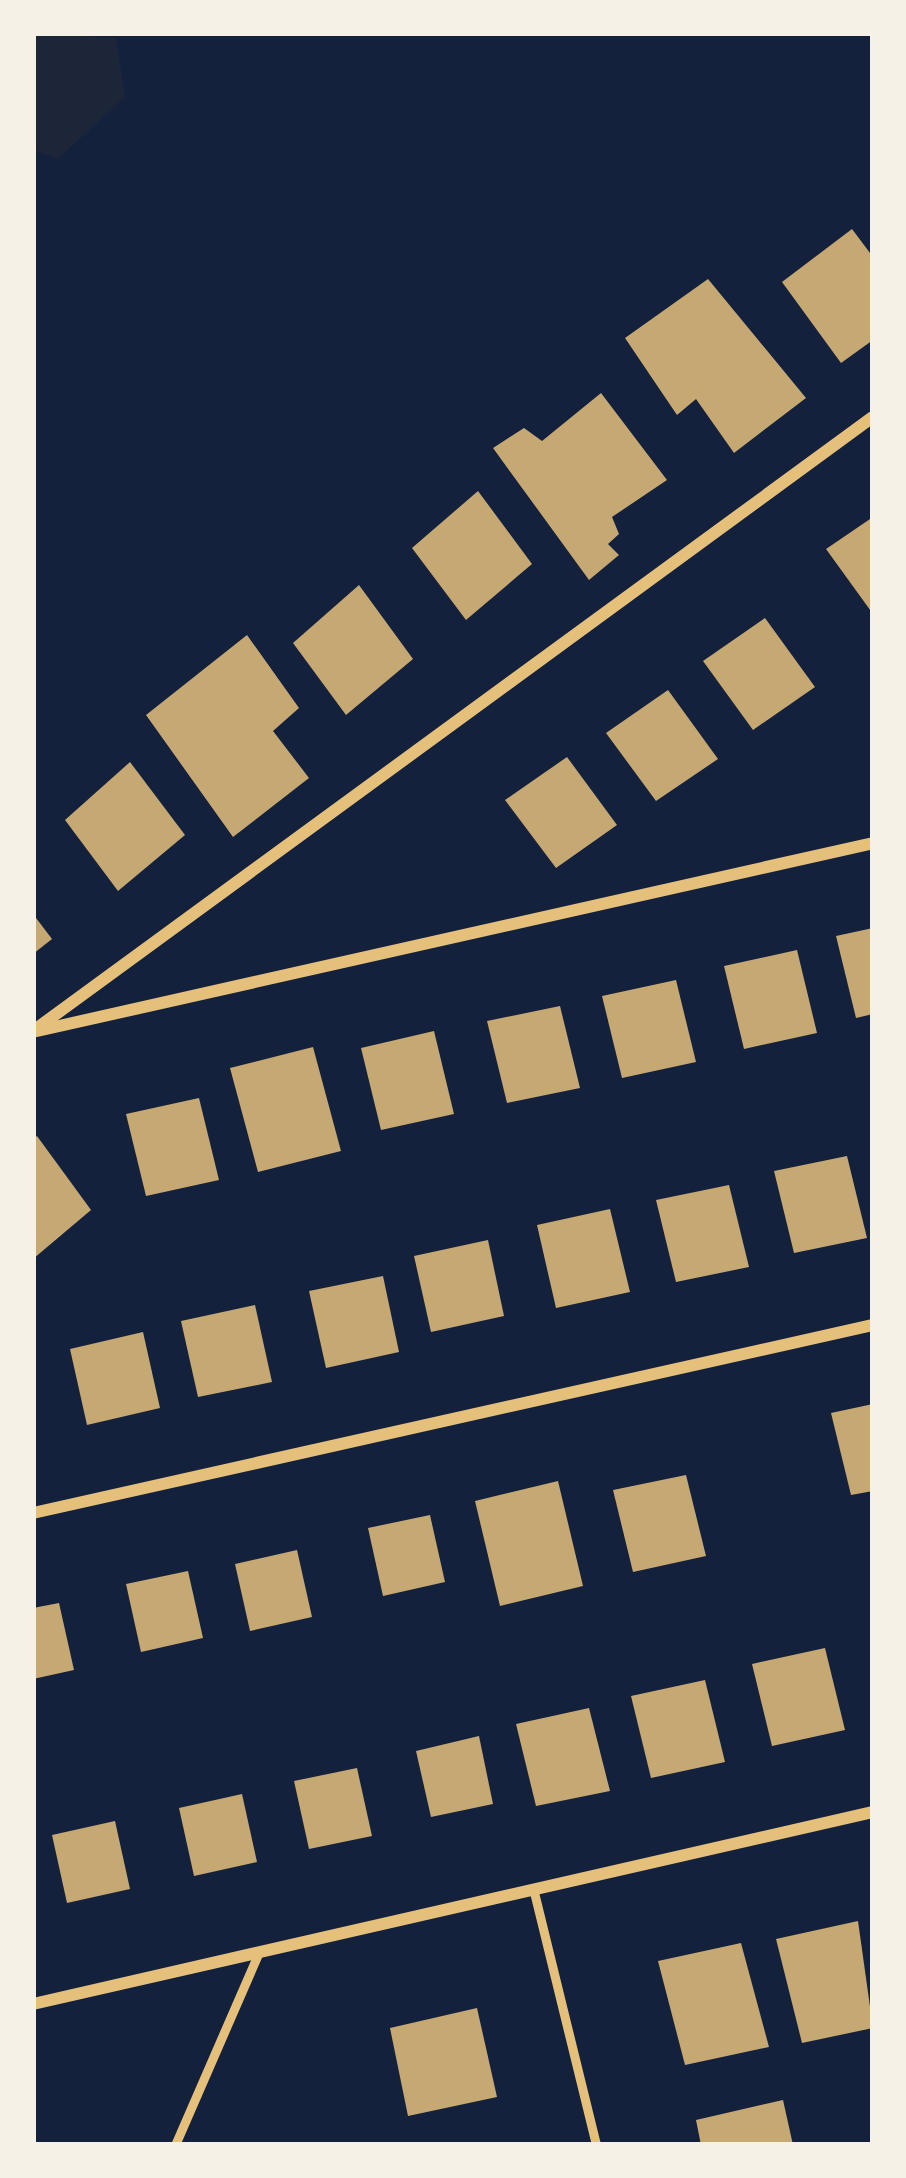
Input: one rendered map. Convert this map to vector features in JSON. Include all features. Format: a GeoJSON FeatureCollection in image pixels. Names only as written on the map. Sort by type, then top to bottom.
{"type":"FeatureCollection","features":[{"type":"Feature","properties":{"kind":"street"},"geometry":{"type":"LineString","coordinates":[[33,1032],[873,417]]}},
{"type":"Feature","properties":{"kind":"street"},"geometry":{"type":"LineString","coordinates":[[33,1032],[873,843]]}},
{"type":"Feature","properties":{"kind":"street"},"geometry":{"type":"LineString","coordinates":[[33,1513],[873,1324]]}},
{"type":"Feature","properties":{"kind":"street"},"geometry":{"type":"LineString","coordinates":[[33,2004],[258,1954],[532,1884],[873,1812]]}},
{"type":"Feature","properties":{"kind":"lane"},"geometry":{"type":"LineString","coordinates":[[532,1884],[596,2145]]}},
{"type":"Feature","properties":{"kind":"lane"},"geometry":{"type":"LineString","coordinates":[[175,2145],[258,1954]]}},
{"type":"Feature","properties":{"kind":"shaded area"},"geometry":{"type":"Polygon","coordinates":[[[33,33],[116,38],[125,97],[58,159],[33,150],[33,33]]]}},
{"type":"Feature","properties":{"kind":"building"},"geometry":{"type":"Polygon","coordinates":[[[852,229],[873,257],[873,340],[841,363],[782,282],[852,229]]]}},
{"type":"Feature","properties":{"kind":"building"},"geometry":{"type":"Polygon","coordinates":[[[708,279],[806,398],[734,453],[696,399],[677,415],[625,338],[708,279]]]}},
{"type":"Feature","properties":{"kind":"building"},"geometry":{"type":"Polygon","coordinates":[[[601,393],[667,480],[612,517],[619,534],[608,544],[619,555],[589,580],[493,448],[524,428],[542,441],[601,393]]]}},
{"type":"Feature","properties":{"kind":"building"},"geometry":{"type":"Polygon","coordinates":[[[478,491],[532,564],[466,620],[412,548],[478,491]]]}},
{"type":"Feature","properties":{"kind":"building"},"geometry":{"type":"Polygon","coordinates":[[[873,517],[873,614],[826,549],[873,517]]]}},
{"type":"Feature","properties":{"kind":"building"},"geometry":{"type":"Polygon","coordinates":[[[359,585],[413,659],[346,715],[293,643],[359,585]]]}},
{"type":"Feature","properties":{"kind":"building"},"geometry":{"type":"Polygon","coordinates":[[[765,618],[815,687],[753,730],[703,661],[765,618]]]}},
{"type":"Feature","properties":{"kind":"building"},"geometry":{"type":"Polygon","coordinates":[[[247,635],[299,708],[273,731],[309,778],[233,837],[146,715],[247,635]]]}},
{"type":"Feature","properties":{"kind":"building"},"geometry":{"type":"Polygon","coordinates":[[[668,690],[718,759],[656,801],[606,733],[668,690]]]}},
{"type":"Feature","properties":{"kind":"building"},"geometry":{"type":"Polygon","coordinates":[[[567,757],[617,825],[556,868],[505,800],[567,757]]]}},
{"type":"Feature","properties":{"kind":"building"},"geometry":{"type":"Polygon","coordinates":[[[130,762],[185,835],[118,891],[65,820],[130,762]]]}},
{"type":"Feature","properties":{"kind":"building"},"geometry":{"type":"Polygon","coordinates":[[[33,914],[52,939],[33,954],[33,914]]]}},
{"type":"Feature","properties":{"kind":"building"},"geometry":{"type":"Polygon","coordinates":[[[873,928],[873,1014],[856,1018],[836,936],[873,928]]]}},
{"type":"Feature","properties":{"kind":"building"},"geometry":{"type":"Polygon","coordinates":[[[797,950],[817,1033],[744,1049],[724,966],[797,950]]]}},
{"type":"Feature","properties":{"kind":"building"},"geometry":{"type":"Polygon","coordinates":[[[676,980],[696,1062],[622,1078],[602,996],[676,980]]]}},
{"type":"Feature","properties":{"kind":"building"},"geometry":{"type":"Polygon","coordinates":[[[560,1006],[580,1088],[507,1103],[487,1021],[560,1006]]]}},
{"type":"Feature","properties":{"kind":"building"},"geometry":{"type":"Polygon","coordinates":[[[434,1031],[454,1114],[381,1130],[361,1048],[434,1031]]]}},
{"type":"Feature","properties":{"kind":"building"},"geometry":{"type":"Polygon","coordinates":[[[313,1047],[341,1151],[258,1172],[230,1068],[313,1047]]]}},
{"type":"Feature","properties":{"kind":"building"},"geometry":{"type":"Polygon","coordinates":[[[199,1098],[219,1180],[146,1196],[126,1114],[199,1098]]]}},
{"type":"Feature","properties":{"kind":"building"},"geometry":{"type":"Polygon","coordinates":[[[37,1136],[91,1210],[33,1259],[33,1139],[37,1136]]]}},
{"type":"Feature","properties":{"kind":"building"},"geometry":{"type":"Polygon","coordinates":[[[847,1156],[867,1238],[794,1253],[774,1171],[847,1156]]]}},
{"type":"Feature","properties":{"kind":"building"},"geometry":{"type":"Polygon","coordinates":[[[729,1185],[749,1267],[676,1282],[656,1200],[729,1185]]]}},
{"type":"Feature","properties":{"kind":"building"},"geometry":{"type":"Polygon","coordinates":[[[610,1209],[630,1292],[556,1308],[537,1225],[610,1209]]]}},
{"type":"Feature","properties":{"kind":"building"},"geometry":{"type":"Polygon","coordinates":[[[488,1240],[504,1316],[431,1332],[414,1256],[488,1240]]]}},
{"type":"Feature","properties":{"kind":"building"},"geometry":{"type":"Polygon","coordinates":[[[383,1276],[399,1352],[326,1368],[309,1291],[383,1276]]]}},
{"type":"Feature","properties":{"kind":"building"},"geometry":{"type":"Polygon","coordinates":[[[255,1305],[272,1382],[198,1397],[181,1321],[255,1305]]]}},
{"type":"Feature","properties":{"kind":"building"},"geometry":{"type":"Polygon","coordinates":[[[143,1332],[160,1408],[87,1425],[70,1349],[143,1332]]]}},
{"type":"Feature","properties":{"kind":"building"},"geometry":{"type":"Polygon","coordinates":[[[873,1404],[873,1491],[851,1495],[831,1413],[873,1404]]]}},
{"type":"Feature","properties":{"kind":"building"},"geometry":{"type":"Polygon","coordinates":[[[686,1475],[706,1556],[633,1572],[613,1490],[686,1475]]]}},
{"type":"Feature","properties":{"kind":"building"},"geometry":{"type":"Polygon","coordinates":[[[558,1481],[583,1586],[500,1606],[475,1501],[558,1481]]]}},
{"type":"Feature","properties":{"kind":"building"},"geometry":{"type":"Polygon","coordinates":[[[430,1515],[445,1582],[383,1596],[368,1528],[430,1515]]]}},
{"type":"Feature","properties":{"kind":"building"},"geometry":{"type":"Polygon","coordinates":[[[297,1550],[312,1617],[250,1631],[235,1564],[297,1550]]]}},
{"type":"Feature","properties":{"kind":"building"},"geometry":{"type":"Polygon","coordinates":[[[188,1571],[203,1638],[141,1652],[126,1584],[188,1571]]]}},
{"type":"Feature","properties":{"kind":"building"},"geometry":{"type":"Polygon","coordinates":[[[59,1603],[74,1670],[33,1679],[33,1608],[59,1603]]]}},
{"type":"Feature","properties":{"kind":"building"},"geometry":{"type":"Polygon","coordinates":[[[825,1648],[845,1730],[772,1746],[752,1664],[825,1648]]]}},
{"type":"Feature","properties":{"kind":"building"},"geometry":{"type":"Polygon","coordinates":[[[705,1680],[725,1762],[651,1778],[631,1696],[705,1680]]]}},
{"type":"Feature","properties":{"kind":"building"},"geometry":{"type":"Polygon","coordinates":[[[589,1708],[610,1791],[536,1806],[516,1724],[589,1708]]]}},
{"type":"Feature","properties":{"kind":"building"},"geometry":{"type":"Polygon","coordinates":[[[479,1736],[493,1804],[431,1817],[416,1751],[479,1736]]]}},
{"type":"Feature","properties":{"kind":"building"},"geometry":{"type":"Polygon","coordinates":[[[357,1768],[372,1836],[309,1849],[294,1781],[357,1768]]]}},
{"type":"Feature","properties":{"kind":"building"},"geometry":{"type":"Polygon","coordinates":[[[242,1794],[257,1862],[194,1876],[179,1808],[242,1794]]]}},
{"type":"Feature","properties":{"kind":"building"},"geometry":{"type":"Polygon","coordinates":[[[115,1821],[130,1889],[67,1903],[52,1835],[115,1821]]]}},
{"type":"Feature","properties":{"kind":"building"},"geometry":{"type":"Polygon","coordinates":[[[858,1921],[873,2028],[802,2043],[776,1939],[858,1921]]]}},
{"type":"Feature","properties":{"kind":"building"},"geometry":{"type":"Polygon","coordinates":[[[741,1943],[769,2047],[685,2065],[658,1961],[741,1943]]]}},
{"type":"Feature","properties":{"kind":"building"},"geometry":{"type":"Polygon","coordinates":[[[477,2008],[497,2097],[408,2116],[390,2028],[477,2008]]]}},
{"type":"Feature","properties":{"kind":"building"},"geometry":{"type":"Polygon","coordinates":[[[783,2100],[793,2145],[701,2145],[696,2120],[783,2100]]]}}]}
